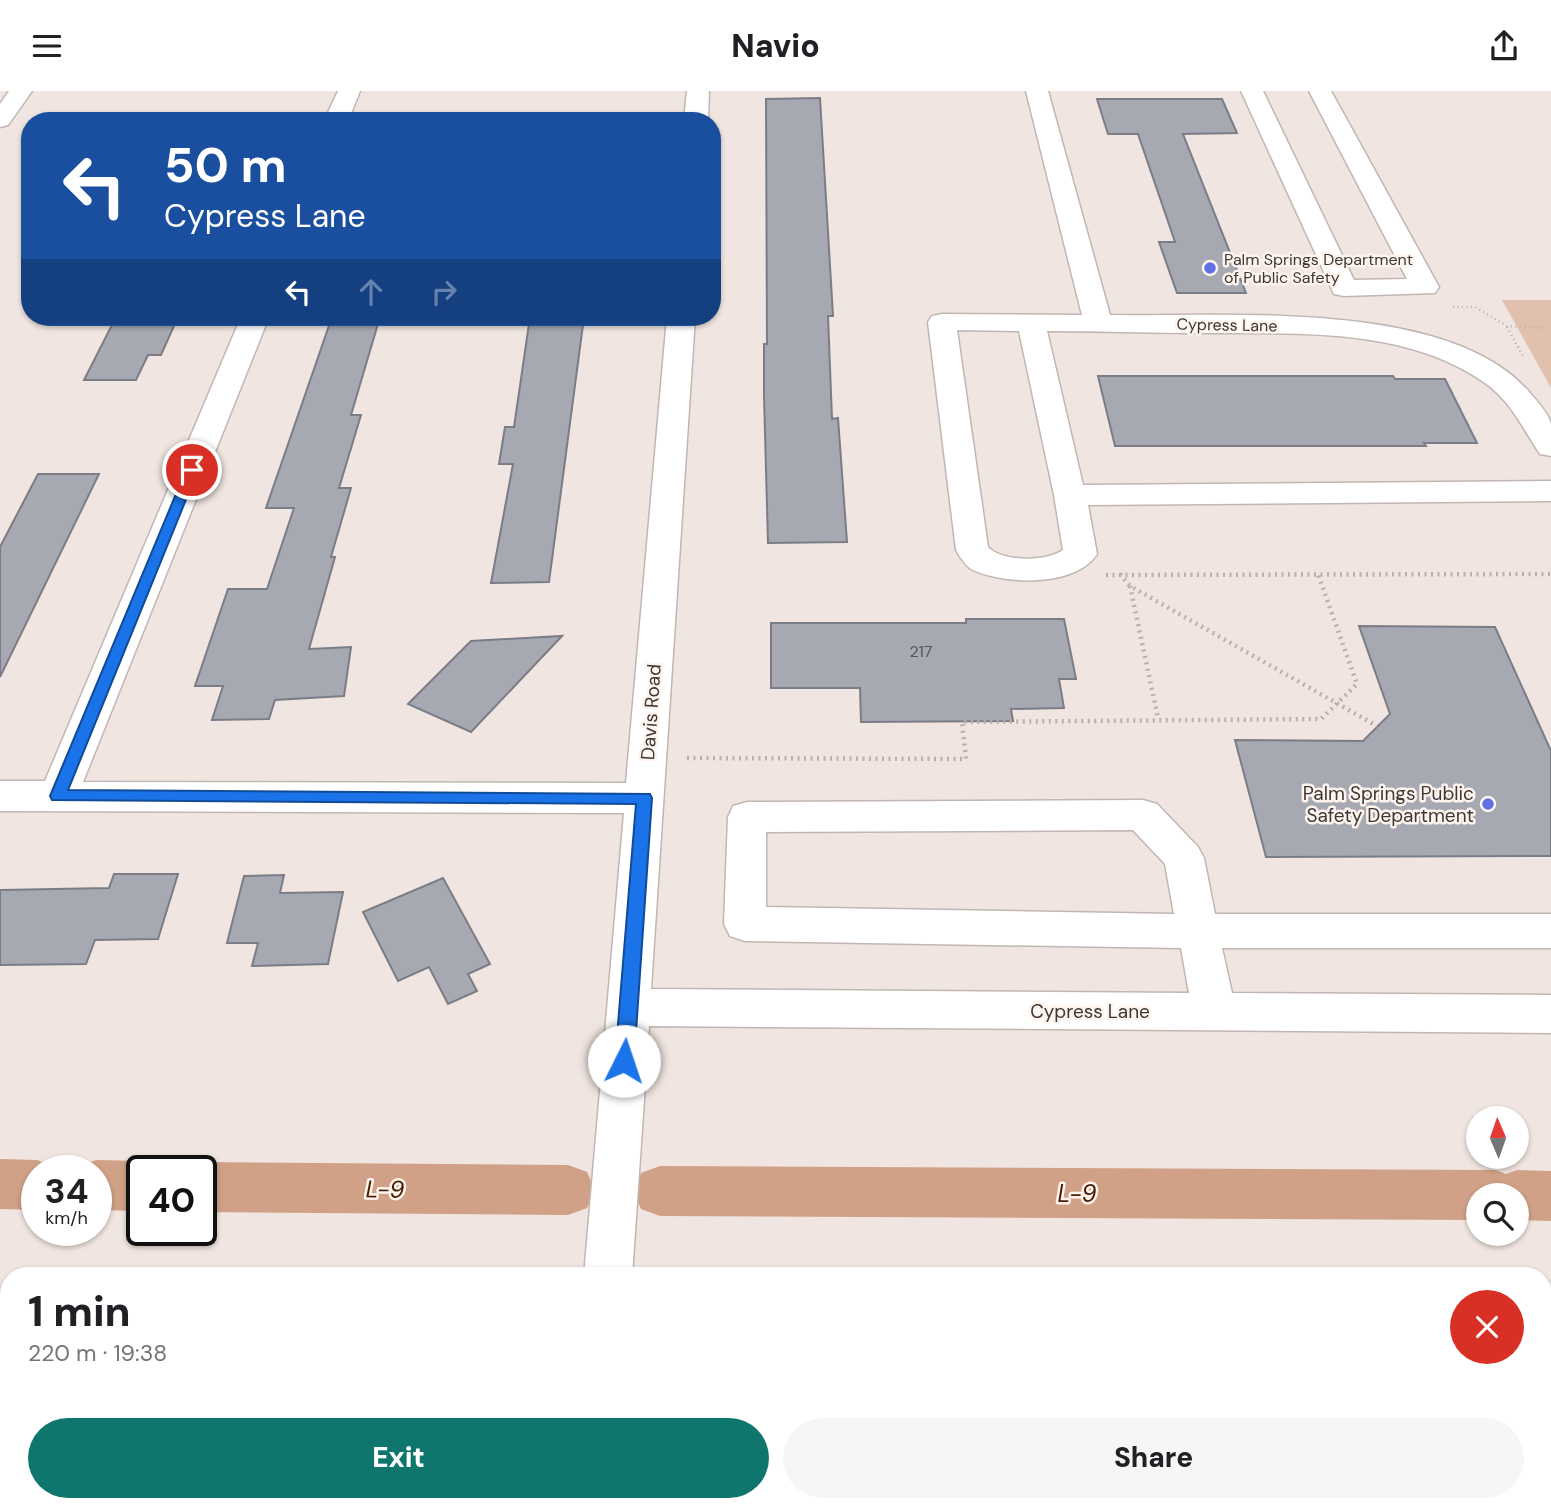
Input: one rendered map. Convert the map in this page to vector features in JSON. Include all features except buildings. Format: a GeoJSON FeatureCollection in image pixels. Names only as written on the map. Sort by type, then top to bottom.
{"type":"FeatureCollection","features":[{"type":"Feature","properties":{"kind":"street"},"geometry":{"type":"LineString","coordinates":[[0,120],[21,91]]}},
{"type":"Feature","properties":{"kind":"street"},"geometry":{"type":"LineString","coordinates":[[340,112],[349,91]]}},
{"type":"Feature","properties":{"kind":"street"},"geometry":{"type":"LineString","coordinates":[[697,112],[698,91]]}},
{"type":"Feature","properties":{"kind":"street"},"geometry":{"type":"LineString","coordinates":[[1037,91],[1098,323]]}},
{"type":"Feature","properties":{"kind":"street"},"geometry":{"type":"LineString","coordinates":[[1252,91],[1344,288],[1424,287],[1320,91]]}},
{"type":"Feature","properties":{"kind":"street","name":"Cypress Lane"},"geometry":{"type":"LineString","coordinates":[[1080,554],[1065,565],[1005,568],[983,562],[972,550],[942,322],[1303,326],[1367,332],[1436,346],[1496,376],[1531,412],[1551,447]]}},
{"type":"Feature","properties":{"kind":"street"},"geometry":{"type":"LineString","coordinates":[[1031,323],[1070,495],[1080,554]]}},
{"type":"Feature","properties":{"kind":"street"},"geometry":{"type":"LineString","coordinates":[[58,796],[251,326]]}},
{"type":"Feature","properties":{"kind":"street","name":"Davis Road"},"geometry":{"type":"LineString","coordinates":[[609,1267],[680,326]]}},
{"type":"Feature","properties":{"kind":"street"},"geometry":{"type":"LineString","coordinates":[[1070,495],[1551,492]]}},
{"type":"Feature","properties":{"kind":"street"},"geometry":{"type":"LineString","coordinates":[[0,796],[644,798]]}},
{"type":"Feature","properties":{"kind":"street"},"geometry":{"type":"LineString","coordinates":[[1214,1012],[1199,931],[1184,858],[1143,815],[747,817],[744,924],[1199,931],[1551,931]]}},
{"type":"Feature","properties":{"kind":"street","name":"Cypress Lane"},"geometry":{"type":"LineString","coordinates":[[629,1007],[1551,1014]]}},
{"type":"Feature","properties":{"kind":"path"},"geometry":{"type":"LineString","coordinates":[[1080,554],[1098,575],[1551,574]]}},
{"type":"Feature","properties":{"kind":"path"},"geometry":{"type":"LineString","coordinates":[[647,758],[966,759],[962,722],[1321,719],[1357,684],[1318,574]]}},
{"type":"Feature","properties":{"kind":"path"},"geometry":{"type":"LineString","coordinates":[[1120,575],[1130,586],[1377,726]]}},
{"type":"Feature","properties":{"kind":"path"},"geometry":{"type":"LineString","coordinates":[[1130,586],[1158,719]]}},
{"type":"Feature","properties":{"kind":"shaded area"},"geometry":{"type":"Polygon","coordinates":[[[1502,300],[1551,300],[1551,388],[1502,300]]]}},
{"type":"Feature","properties":{"kind":"waterway","name":"L-9"},"geometry":{"type":"LineString","coordinates":[[0,1184],[21,1185]]}},
{"type":"Feature","properties":{"kind":"waterway","name":"L-9"},"geometry":{"type":"LineString","coordinates":[[112,1185],[126,1186]]}},
{"type":"Feature","properties":{"kind":"waterway","name":"L-9"},"geometry":{"type":"LineString","coordinates":[[217,1187],[568,1190]]}},
{"type":"Feature","properties":{"kind":"waterway","name":"L-9"},"geometry":{"type":"LineString","coordinates":[[660,1191],[1466,1195]]}},
{"type":"Feature","properties":{"kind":"waterway","name":"L-9"},"geometry":{"type":"LineString","coordinates":[[1529,1195],[1551,1196]]}},
{"type":"Feature","properties":{"kind":"place","name":"Palm Springs Department of Public Safety"},"geometry":{"type":"Point","coordinates":[1210,268]}},
{"type":"Feature","properties":{"kind":"place","name":"Palm Springs Public Safety Department"},"geometry":{"type":"Point","coordinates":[1488,804]}},
{"type":"Feature","properties":{"kind":"route"},"geometry":{"type":"LineString","coordinates":[[192,470],[58,796],[644,798],[624,1061]]}}]}
